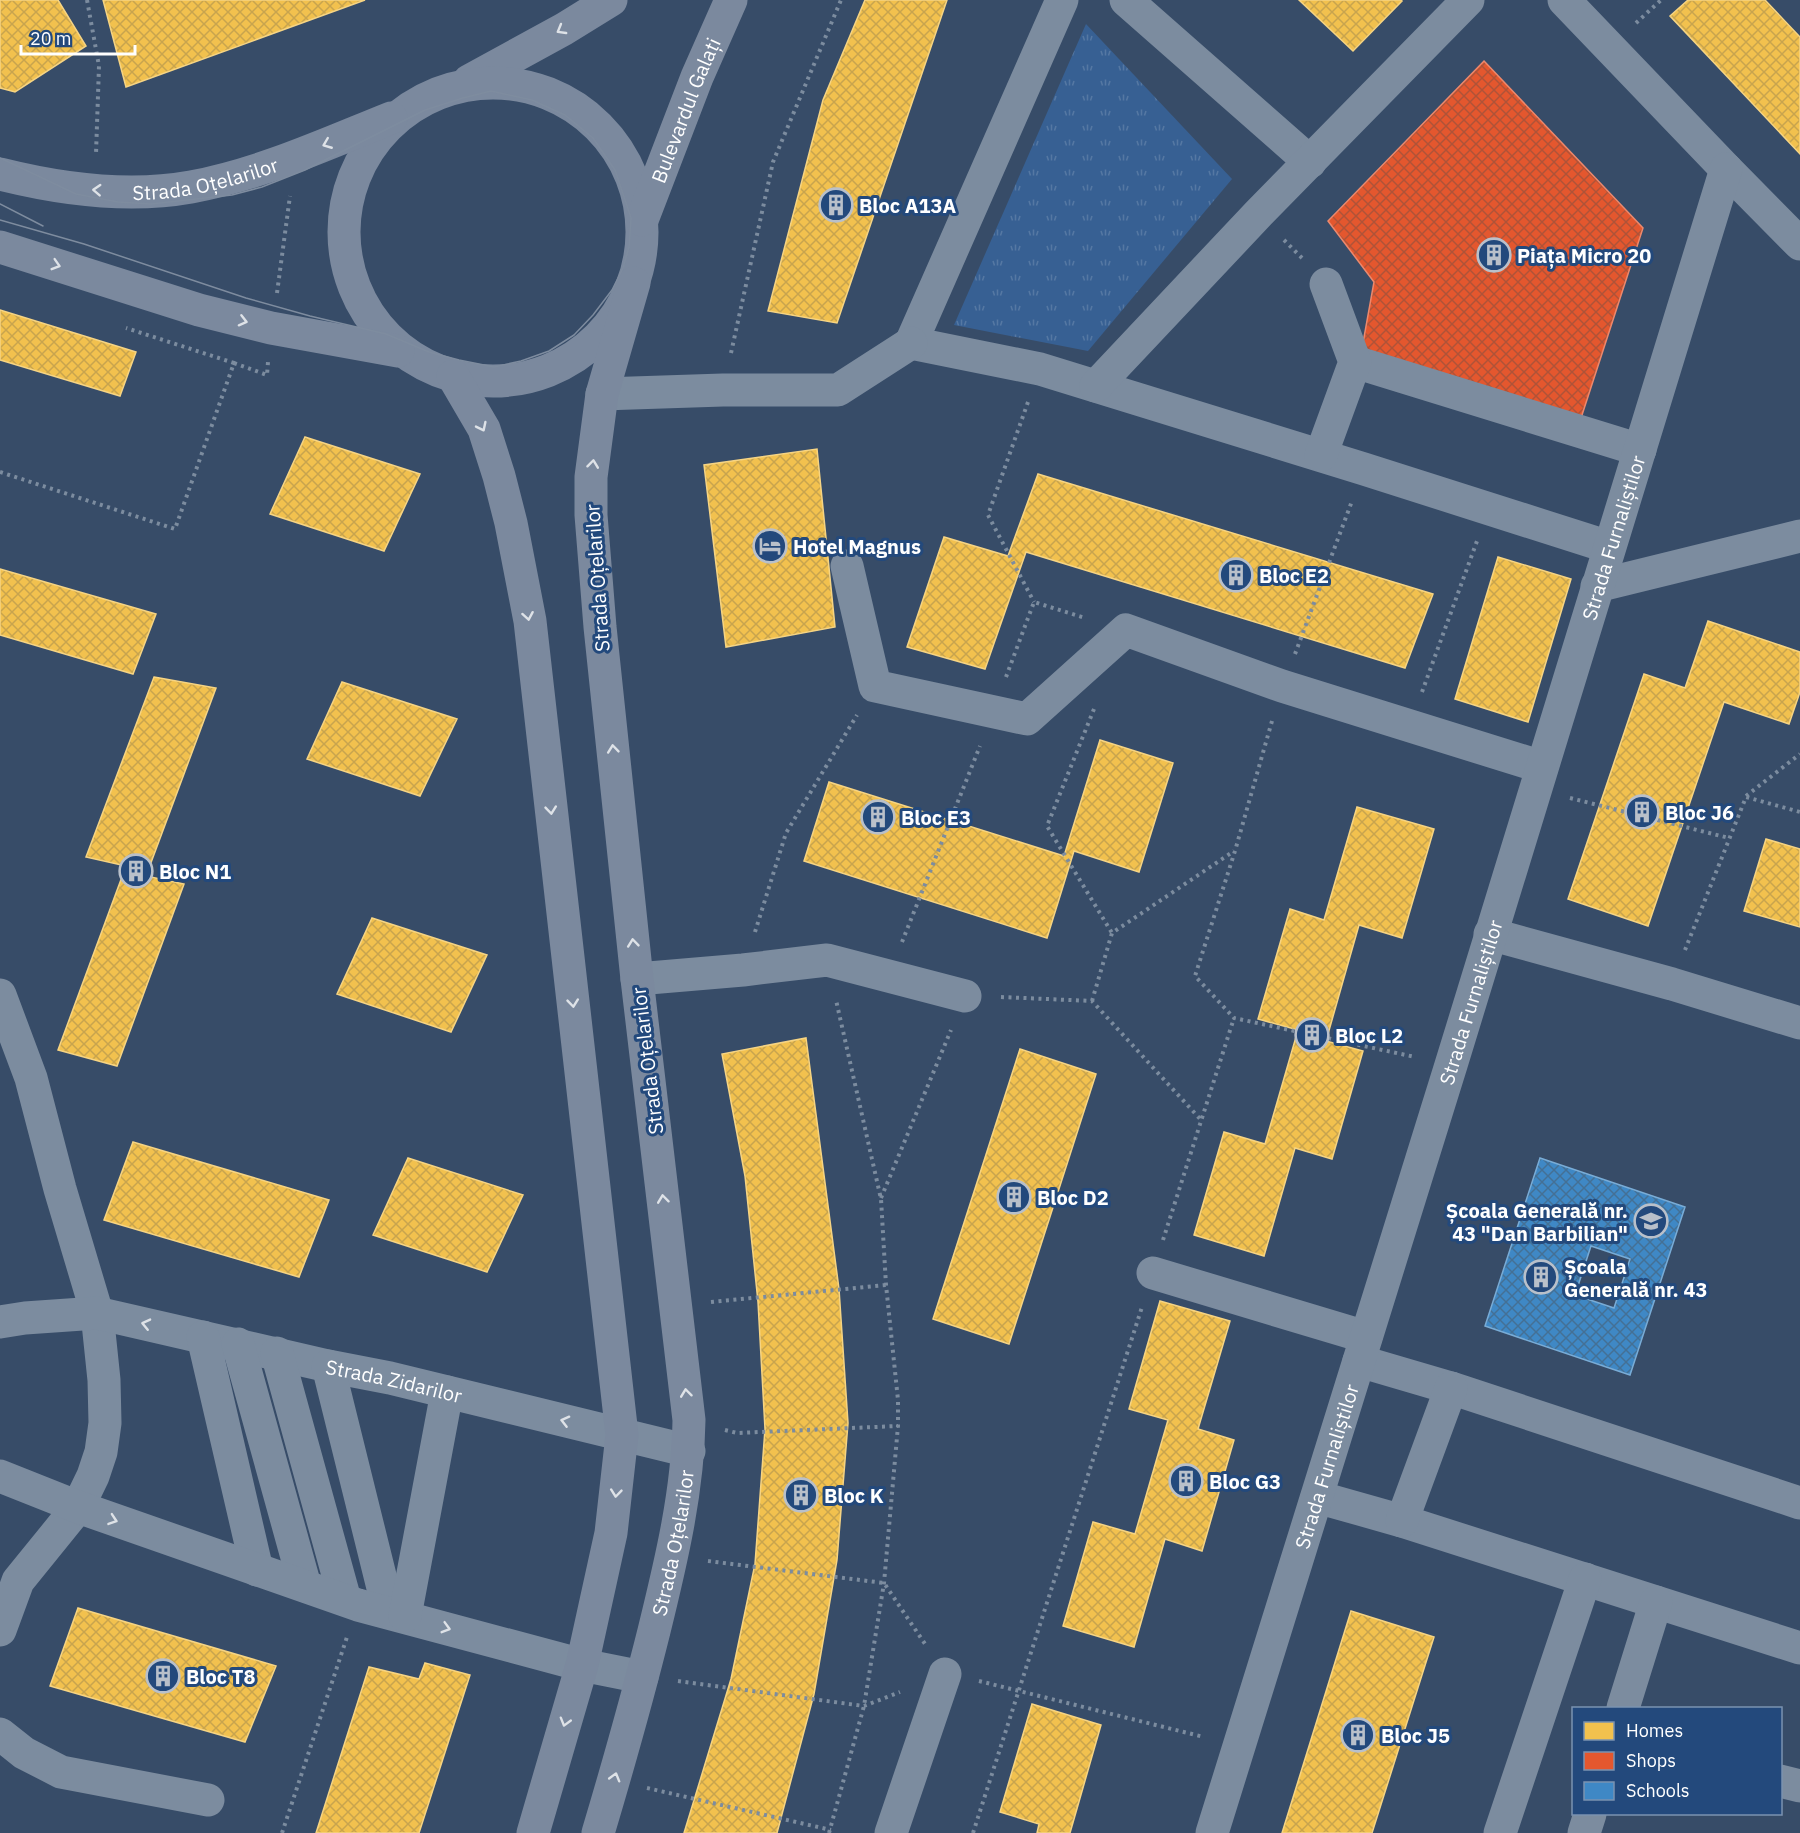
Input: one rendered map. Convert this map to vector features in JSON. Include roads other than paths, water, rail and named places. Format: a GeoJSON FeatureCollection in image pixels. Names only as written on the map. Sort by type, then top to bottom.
{"type":"FeatureCollection","features":[{"type":"Feature","properties":{"kind":"main road"},"geometry":{"type":"LineString","coordinates":[[399,351],[362,303],[345,254],[346,202],[364,154],[401,114],[430,95],[464,84],[564,29],[611,0]]}},
{"type":"Feature","properties":{"kind":"main road","name":"Bulevardul Galați"},"geometry":{"type":"LineString","coordinates":[[642,220],[697,77],[731,0]]}},
{"type":"Feature","properties":{"kind":"main road"},"geometry":{"type":"LineString","coordinates":[[0,247],[199,310],[271,328],[399,351],[453,376],[498,381],[541,374],[581,353],[613,322],[634,283],[642,252],[642,220],[630,171],[602,129],[562,99],[514,83],[464,84]]}},
{"type":"Feature","properties":{"kind":"main road","name":"Strada Oțelarilor"},"geometry":{"type":"LineString","coordinates":[[0,174],[26,181],[95,191],[145,191],[190,187],[237,176],[293,158],[401,114]]}},
{"type":"Feature","properties":{"kind":"main road","name":"Strada Oțelarilor"},"geometry":{"type":"LineString","coordinates":[[598,1833],[673,1556],[689,1436],[637,979],[600,627],[591,514],[591,477],[602,394],[634,283]]}},
{"type":"Feature","properties":{"kind":"main road"},"geometry":{"type":"LineString","coordinates":[[453,376],[484,429],[499,476],[511,523],[530,621],[622,1435],[611,1533],[582,1665],[533,1833]]}},
{"type":"Feature","properties":{"kind":"street"},"geometry":{"type":"LineString","coordinates":[[602,394],[723,390],[838,390],[911,343],[1062,0]]}},
{"type":"Feature","properties":{"kind":"street"},"geometry":{"type":"LineString","coordinates":[[1126,0],[1310,162]]}},
{"type":"Feature","properties":{"kind":"street"},"geometry":{"type":"LineString","coordinates":[[1096,386],[1259,213],[1468,0]]}},
{"type":"Feature","properties":{"kind":"street"},"geometry":{"type":"LineString","coordinates":[[1564,0],[1800,244]]}},
{"type":"Feature","properties":{"kind":"street","name":"Strada Furnaliștilor"},"geometry":{"type":"LineString","coordinates":[[1212,1833],[1726,170]]}},
{"type":"Feature","properties":{"kind":"street"},"geometry":{"type":"LineString","coordinates":[[1321,455],[1355,362],[1326,284]]}},
{"type":"Feature","properties":{"kind":"street"},"geometry":{"type":"LineString","coordinates":[[911,343],[1040,369],[1321,455],[1609,548]]}},
{"type":"Feature","properties":{"kind":"street"},"geometry":{"type":"LineString","coordinates":[[1355,362],[1640,450]]}},
{"type":"Feature","properties":{"kind":"street"},"geometry":{"type":"LineString","coordinates":[[1596,586],[1800,536]]}},
{"type":"Feature","properties":{"kind":"street"},"geometry":{"type":"LineString","coordinates":[[847,566],[875,686],[1027,719],[1126,630],[1282,686],[1410,726],[1539,778]]}},
{"type":"Feature","properties":{"kind":"street"},"geometry":{"type":"LineString","coordinates":[[1490,934],[1672,984],[1800,1023]]}},
{"type":"Feature","properties":{"kind":"street"},"geometry":{"type":"LineString","coordinates":[[637,979],[827,960],[965,996]]}},
{"type":"Feature","properties":{"kind":"street"},"geometry":{"type":"LineString","coordinates":[[0,995],[31,1078],[60,1189],[97,1313],[104,1380],[105,1423],[101,1452],[93,1476],[78,1507],[18,1581],[0,1630]]}},
{"type":"Feature","properties":{"kind":"street"},"geometry":{"type":"LineString","coordinates":[[1153,1273],[1363,1349],[1451,1388],[1800,1503]]}},
{"type":"Feature","properties":{"kind":"street","name":"Strada Zidarilor"},"geometry":{"type":"LineString","coordinates":[[0,1322],[97,1313],[390,1378],[622,1435],[689,1436]]}},
{"type":"Feature","properties":{"kind":"street"},"geometry":{"type":"LineString","coordinates":[[203,1337],[257,1570]]}},
{"type":"Feature","properties":{"kind":"street"},"geometry":{"type":"LineString","coordinates":[[238,1344],[305,1586]]}},
{"type":"Feature","properties":{"kind":"street"},"geometry":{"type":"LineString","coordinates":[[277,1353],[374,1608]]}},
{"type":"Feature","properties":{"kind":"street"},"geometry":{"type":"LineString","coordinates":[[328,1366],[374,1608]]}},
{"type":"Feature","properties":{"kind":"street"},"geometry":{"type":"LineString","coordinates":[[1402,1521],[1451,1388]]}},
{"type":"Feature","properties":{"kind":"street"},"geometry":{"type":"LineString","coordinates":[[374,1608],[447,1392]]}},
{"type":"Feature","properties":{"kind":"street"},"geometry":{"type":"LineString","coordinates":[[0,1476],[78,1507],[257,1570],[374,1608],[582,1665],[642,1677]]}},
{"type":"Feature","properties":{"kind":"street"},"geometry":{"type":"LineString","coordinates":[[1317,1497],[1402,1521],[1800,1648]]}},
{"type":"Feature","properties":{"kind":"street"},"geometry":{"type":"LineString","coordinates":[[1500,1833],[1585,1579]]}},
{"type":"Feature","properties":{"kind":"street"},"geometry":{"type":"LineString","coordinates":[[1623,1707],[1656,1602]]}},
{"type":"Feature","properties":{"kind":"street"},"geometry":{"type":"LineString","coordinates":[[891,1833],[945,1674]]}},
{"type":"Feature","properties":{"kind":"street"},"geometry":{"type":"LineString","coordinates":[[0,1734],[24,1753],[61,1772],[208,1800]]}},
{"type":"Feature","properties":{"kind":"street"},"geometry":{"type":"LineString","coordinates":[[1782,1782],[1800,1786]]}},
{"type":"Feature","properties":{"kind":"street"},"geometry":{"type":"LineString","coordinates":[[1584,1833],[1590,1815]]}},
{"type":"Feature","properties":{"kind":"tram line"},"geometry":{"type":"LineString","coordinates":[[0,158],[76,194],[118,202],[151,204],[232,195],[262,187],[305,170],[425,110],[491,91],[532,100],[565,115],[593,138],[615,170],[631,218],[629,247],[623,268],[612,290],[593,315],[574,335],[549,351],[494,367],[429,352],[386,334],[246,298],[84,244],[0,220]]}},
{"type":"Feature","properties":{"kind":"tram line"},"geometry":{"type":"LineString","coordinates":[[0,204],[43,226]]}},
{"type":"Feature","properties":{"kind":"place","name":"Bloc A13A"},"geometry":{"type":"Point","coordinates":[836,205]}},
{"type":"Feature","properties":{"kind":"place","name":"Piața Micro 20"},"geometry":{"type":"Point","coordinates":[1494,255]}},
{"type":"Feature","properties":{"kind":"place","name":"Hotel Magnus"},"geometry":{"type":"Point","coordinates":[770,546]}},
{"type":"Feature","properties":{"kind":"place","name":"Bloc E2"},"geometry":{"type":"Point","coordinates":[1236,575]}},
{"type":"Feature","properties":{"kind":"place","name":"Bloc J6"},"geometry":{"type":"Point","coordinates":[1642,812]}},
{"type":"Feature","properties":{"kind":"place","name":"Bloc E3"},"geometry":{"type":"Point","coordinates":[878,817]}},
{"type":"Feature","properties":{"kind":"place","name":"Bloc N1"},"geometry":{"type":"Point","coordinates":[136,871]}},
{"type":"Feature","properties":{"kind":"place","name":"Bloc L2"},"geometry":{"type":"Point","coordinates":[1312,1035]}},
{"type":"Feature","properties":{"kind":"place","name":"Bloc D2"},"geometry":{"type":"Point","coordinates":[1014,1197]}},
{"type":"Feature","properties":{"kind":"place","name":"Școala Generală nr. 43 \"Dan Barbilian\""},"geometry":{"type":"Point","coordinates":[1651,1221]}},
{"type":"Feature","properties":{"kind":"place","name":"Școala Generală nr. 43"},"geometry":{"type":"Point","coordinates":[1541,1277]}},
{"type":"Feature","properties":{"kind":"place","name":"Bloc G3"},"geometry":{"type":"Point","coordinates":[1186,1481]}},
{"type":"Feature","properties":{"kind":"place","name":"Bloc K"},"geometry":{"type":"Point","coordinates":[801,1495]}},
{"type":"Feature","properties":{"kind":"place","name":"Bloc T8"},"geometry":{"type":"Point","coordinates":[163,1676]}},
{"type":"Feature","properties":{"kind":"place","name":"Bloc J5"},"geometry":{"type":"Point","coordinates":[1358,1735]}}]}
